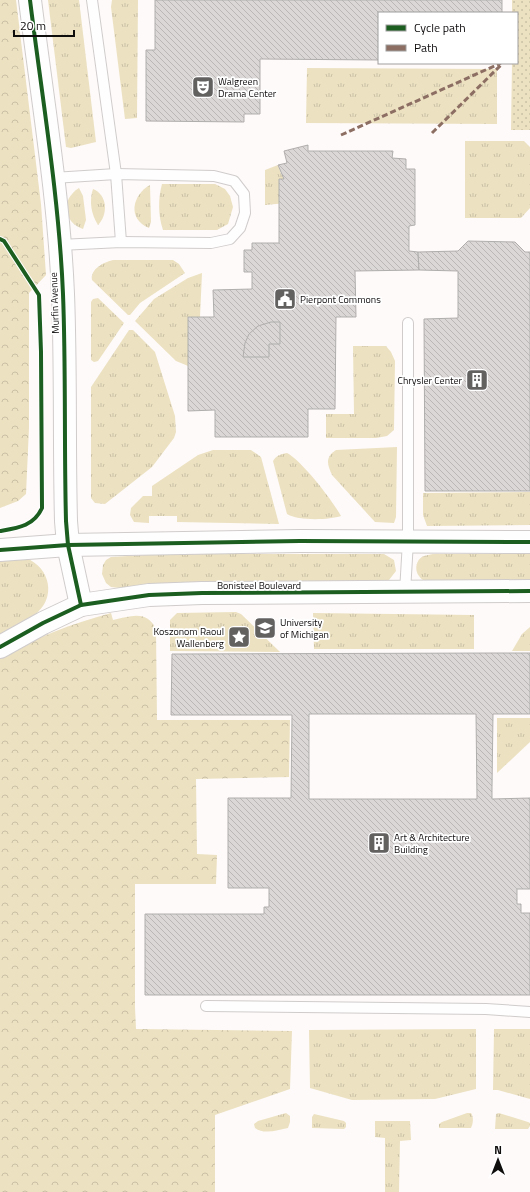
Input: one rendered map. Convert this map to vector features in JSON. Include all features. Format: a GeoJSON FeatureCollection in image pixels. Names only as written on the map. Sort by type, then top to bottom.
{"type":"FeatureCollection","features":[{"type":"Feature","properties":{"kind":"street","name":"Murfin Avenue"},"geometry":{"type":"LineString","coordinates":[[30,0],[60,245],[63,294],[68,545],[81,605]]}},
{"type":"Feature","properties":{"kind":"street"},"geometry":{"type":"LineString","coordinates":[[0,550],[68,545],[300,541],[530,542]]}},
{"type":"Feature","properties":{"kind":"street","name":"Bonisteel Boulevard"},"geometry":{"type":"LineString","coordinates":[[0,647],[43,623],[81,605],[149,595],[194,593],[530,591]]}},
{"type":"Feature","properties":{"kind":"lane"},"geometry":{"type":"LineString","coordinates":[[92,0],[116,174],[121,242]]}},
{"type":"Feature","properties":{"kind":"lane"},"geometry":{"type":"LineString","coordinates":[[53,178],[116,174],[214,176],[234,181],[244,194],[245,213],[240,228],[230,239],[211,243],[121,242],[60,245]]}},
{"type":"Feature","properties":{"kind":"lane"},"geometry":{"type":"LineString","coordinates":[[405,592],[408,541],[408,323]]}},
{"type":"Feature","properties":{"kind":"lane"},"geometry":{"type":"LineString","coordinates":[[206,1006],[530,1012]]}},
{"type":"Feature","properties":{"kind":"green space"},"geometry":{"type":"Polygon","coordinates":[[[0,0],[16,0],[41,204],[46,275],[29,293],[29,428],[26,494],[18,501],[0,508],[0,0]]]}},
{"type":"Feature","properties":{"kind":"green space"},"geometry":{"type":"Polygon","coordinates":[[[48,0],[79,0],[96,142],[71,148],[66,147],[48,0]]]}},
{"type":"Feature","properties":{"kind":"green space"},"geometry":{"type":"Polygon","coordinates":[[[112,0],[138,0],[137,118],[125,119],[111,7],[112,0]]]}},
{"type":"Feature","properties":{"kind":"green space"},"geometry":{"type":"Polygon","coordinates":[[[512,0],[530,0],[530,130],[511,130],[512,64],[518,64],[518,12],[512,12],[512,0]]]}},
{"type":"Feature","properties":{"kind":"green space"},"geometry":{"type":"Polygon","coordinates":[[[307,68],[497,69],[497,124],[306,123],[307,68]]]}},
{"type":"Feature","properties":{"kind":"green space"},"geometry":{"type":"Polygon","coordinates":[[[465,141],[524,141],[530,147],[530,208],[521,218],[465,218],[465,141]]]}},
{"type":"Feature","properties":{"kind":"green space"},"geometry":{"type":"Polygon","coordinates":[[[278,165],[281,174],[290,184],[287,203],[265,205],[265,170],[278,165]]]}},
{"type":"Feature","properties":{"kind":"green space"},"geometry":{"type":"Polygon","coordinates":[[[162,184],[215,184],[225,189],[230,196],[233,207],[228,224],[217,230],[163,230],[159,207],[162,184]]]}},
{"type":"Feature","properties":{"kind":"green space"},"geometry":{"type":"Polygon","coordinates":[[[150,185],[151,222],[149,228],[137,219],[134,207],[139,195],[150,185]]]}},
{"type":"Feature","properties":{"kind":"green space"},"geometry":{"type":"Polygon","coordinates":[[[79,188],[83,196],[86,220],[83,229],[76,226],[71,221],[66,210],[69,198],[79,188]]]}},
{"type":"Feature","properties":{"kind":"green space"},"geometry":{"type":"Polygon","coordinates":[[[93,189],[102,196],[105,206],[104,216],[98,225],[91,207],[93,189]]]}},
{"type":"Feature","properties":{"kind":"green space"},"geometry":{"type":"Polygon","coordinates":[[[113,260],[173,260],[179,264],[185,273],[140,303],[130,315],[128,315],[92,280],[95,269],[106,262],[113,260]]]}},
{"type":"Feature","properties":{"kind":"green space"},"geometry":{"type":"Polygon","coordinates":[[[202,273],[200,317],[193,368],[176,361],[135,321],[154,299],[188,278],[202,273]]]}},
{"type":"Feature","properties":{"kind":"green space"},"geometry":{"type":"Polygon","coordinates":[[[98,298],[124,323],[98,361],[94,362],[91,360],[91,302],[93,299],[98,298]]]}},
{"type":"Feature","properties":{"kind":"green space"},"geometry":{"type":"Polygon","coordinates":[[[129,330],[133,330],[155,352],[175,416],[176,432],[174,438],[152,467],[105,504],[95,503],[91,498],[91,387],[129,330]]]}},
{"type":"Feature","properties":{"kind":"green space"},"geometry":{"type":"Polygon","coordinates":[[[353,346],[386,346],[391,352],[395,361],[394,430],[387,436],[376,438],[326,438],[326,414],[354,414],[353,346]]]}},
{"type":"Feature","properties":{"kind":"green space"},"geometry":{"type":"Polygon","coordinates":[[[397,447],[396,517],[394,523],[375,522],[332,475],[328,461],[330,455],[336,450],[397,447]]]}},
{"type":"Feature","properties":{"kind":"green space"},"geometry":{"type":"Polygon","coordinates":[[[213,450],[251,450],[261,457],[279,524],[177,522],[177,516],[149,516],[149,523],[134,522],[130,515],[131,508],[143,496],[152,496],[152,486],[198,455],[213,450]]]}},
{"type":"Feature","properties":{"kind":"green space"},"geometry":{"type":"Polygon","coordinates":[[[287,453],[300,464],[316,482],[341,516],[306,519],[287,514],[273,461],[278,456],[287,453]]]}},
{"type":"Feature","properties":{"kind":"green space"},"geometry":{"type":"Polygon","coordinates":[[[530,492],[530,525],[427,526],[423,515],[423,493],[530,492]]]}},
{"type":"Feature","properties":{"kind":"green space"},"geometry":{"type":"Polygon","coordinates":[[[199,554],[384,554],[394,560],[396,571],[389,580],[383,582],[210,582],[151,584],[119,588],[111,587],[106,583],[102,574],[103,565],[106,560],[111,557],[199,554]]]}},
{"type":"Feature","properties":{"kind":"green space"},"geometry":{"type":"Polygon","coordinates":[[[433,554],[530,554],[530,582],[430,582],[424,580],[417,574],[416,568],[421,557],[433,554]]]}},
{"type":"Feature","properties":{"kind":"green space"},"geometry":{"type":"Polygon","coordinates":[[[22,557],[31,560],[38,565],[43,572],[47,580],[47,596],[44,604],[38,612],[25,621],[0,634],[0,559],[22,557]]]}},
{"type":"Feature","properties":{"kind":"green space"},"geometry":{"type":"Polygon","coordinates":[[[236,612],[241,614],[280,652],[170,651],[170,620],[177,613],[236,612]]]}},
{"type":"Feature","properties":{"kind":"green space"},"geometry":{"type":"Polygon","coordinates":[[[111,613],[113,620],[131,616],[142,617],[152,623],[156,629],[157,720],[290,720],[289,777],[196,779],[197,854],[217,855],[216,884],[135,884],[135,1007],[136,1029],[292,1031],[290,1089],[215,1115],[215,1192],[0,1192],[0,659],[26,644],[54,632],[111,613]]]}},
{"type":"Feature","properties":{"kind":"green space"},"geometry":{"type":"Polygon","coordinates":[[[313,613],[474,615],[474,649],[314,649],[313,613]]]}},
{"type":"Feature","properties":{"kind":"green space"},"geometry":{"type":"Polygon","coordinates":[[[530,627],[530,651],[512,651],[522,634],[530,627]]]}},
{"type":"Feature","properties":{"kind":"green space"},"geometry":{"type":"Polygon","coordinates":[[[497,718],[530,718],[530,742],[497,773],[497,718]]]}},
{"type":"Feature","properties":{"kind":"green space"},"geometry":{"type":"Polygon","coordinates":[[[476,1029],[476,1089],[435,1099],[352,1100],[310,1088],[309,1030],[476,1029]]]}},
{"type":"Feature","properties":{"kind":"green space"},"geometry":{"type":"Polygon","coordinates":[[[494,1029],[530,1029],[530,1099],[493,1090],[494,1029]]]}},
{"type":"Feature","properties":{"kind":"green space"},"geometry":{"type":"Polygon","coordinates":[[[286,1113],[290,1116],[288,1128],[267,1132],[255,1128],[254,1124],[258,1121],[286,1113]]]}},
{"type":"Feature","properties":{"kind":"green space"},"geometry":{"type":"Polygon","coordinates":[[[471,1113],[473,1116],[471,1128],[439,1128],[439,1124],[442,1122],[471,1113]]]}},
{"type":"Feature","properties":{"kind":"green space"},"geometry":{"type":"Polygon","coordinates":[[[499,1113],[528,1122],[530,1123],[530,1126],[528,1129],[495,1129],[496,1114],[499,1113]]]}},
{"type":"Feature","properties":{"kind":"green space"},"geometry":{"type":"Polygon","coordinates":[[[314,1114],[344,1121],[346,1123],[346,1127],[344,1129],[312,1128],[312,1117],[314,1114]]]}},
{"type":"Feature","properties":{"kind":"green space"},"geometry":{"type":"Polygon","coordinates":[[[375,1121],[410,1121],[411,1140],[400,1141],[399,1192],[385,1192],[385,1138],[375,1137],[375,1121]]]}},
{"type":"Feature","properties":{"kind":"building","name":"Walgreen Drama Center"},"geometry":{"type":"Polygon","coordinates":[[[155,0],[502,0],[502,12],[378,12],[378,60],[260,59],[260,114],[244,114],[244,122],[146,121],[146,50],[155,50],[155,0]]]}},
{"type":"Feature","properties":{"kind":"building","name":"Pierpont Commons"},"geometry":{"type":"Polygon","coordinates":[[[308,145],[308,151],[393,151],[392,158],[406,159],[406,169],[415,169],[415,225],[409,226],[409,251],[418,252],[419,270],[355,271],[356,317],[336,317],[335,409],[308,409],[308,437],[215,437],[215,410],[188,411],[188,317],[214,317],[213,290],[252,289],[252,272],[244,272],[244,250],[252,250],[252,243],[279,243],[279,179],[284,179],[278,165],[287,163],[284,151],[308,145]]]}},
{"type":"Feature","properties":{"kind":"building","name":"Chrysler Center"},"geometry":{"type":"Polygon","coordinates":[[[468,241],[515,242],[525,252],[530,252],[530,491],[425,491],[424,319],[458,318],[458,271],[419,270],[418,252],[458,251],[468,241]]]}},
{"type":"Feature","properties":{"kind":"building"},"geometry":{"type":"Polygon","coordinates":[[[271,322],[280,322],[280,344],[269,344],[269,357],[243,357],[245,343],[249,334],[258,326],[271,322]]]}},
{"type":"Feature","properties":{"kind":"building","name":"Art & Architecture Building"},"geometry":{"type":"Polygon","coordinates":[[[530,653],[530,714],[493,714],[492,799],[530,798],[530,889],[517,889],[517,904],[521,904],[521,913],[530,913],[530,995],[145,995],[145,914],[264,914],[264,907],[269,907],[269,888],[228,888],[228,798],[291,798],[292,715],[171,715],[172,654],[530,653]],[[309,714],[309,799],[477,799],[476,714],[309,714]]]}},
{"type":"Feature","properties":{"kind":"marked path"},"geometry":{"type":"LineString","coordinates":[[341,135],[499,64]]}},
{"type":"Feature","properties":{"kind":"marked path"},"geometry":{"type":"LineString","coordinates":[[432,133],[502,64]]}},
{"type":"Feature","properties":{"kind":"cycle path"},"geometry":{"type":"LineString","coordinates":[[30,0],[50,147],[58,221],[64,322],[66,521],[68,545],[81,605]]}},
{"type":"Feature","properties":{"kind":"cycle path"},"geometry":{"type":"LineString","coordinates":[[0,239],[4,241],[39,295],[42,508],[35,519],[25,525],[0,531]]}},
{"type":"Feature","properties":{"kind":"cycle path"},"geometry":{"type":"LineString","coordinates":[[0,550],[68,545],[300,541],[530,542]]}},
{"type":"Feature","properties":{"kind":"cycle path"},"geometry":{"type":"LineString","coordinates":[[0,647],[43,623],[81,605],[149,595],[202,593],[530,591]]}},
{"type":"Feature","properties":{"kind":"place","name":"Walgreen Drama Center"},"geometry":{"type":"Point","coordinates":[203,87]}},
{"type":"Feature","properties":{"kind":"place","name":"Pierpont Commons"},"geometry":{"type":"Point","coordinates":[285,299]}},
{"type":"Feature","properties":{"kind":"place","name":"Chrysler Center"},"geometry":{"type":"Point","coordinates":[477,380]}},
{"type":"Feature","properties":{"kind":"place","name":"University of Michigan"},"geometry":{"type":"Point","coordinates":[265,628]}},
{"type":"Feature","properties":{"kind":"place","name":"Koszonom Raoul Wallenberg"},"geometry":{"type":"Point","coordinates":[239,637]}},
{"type":"Feature","properties":{"kind":"place","name":"Art & Architecture Building"},"geometry":{"type":"Point","coordinates":[379,843]}}]}
